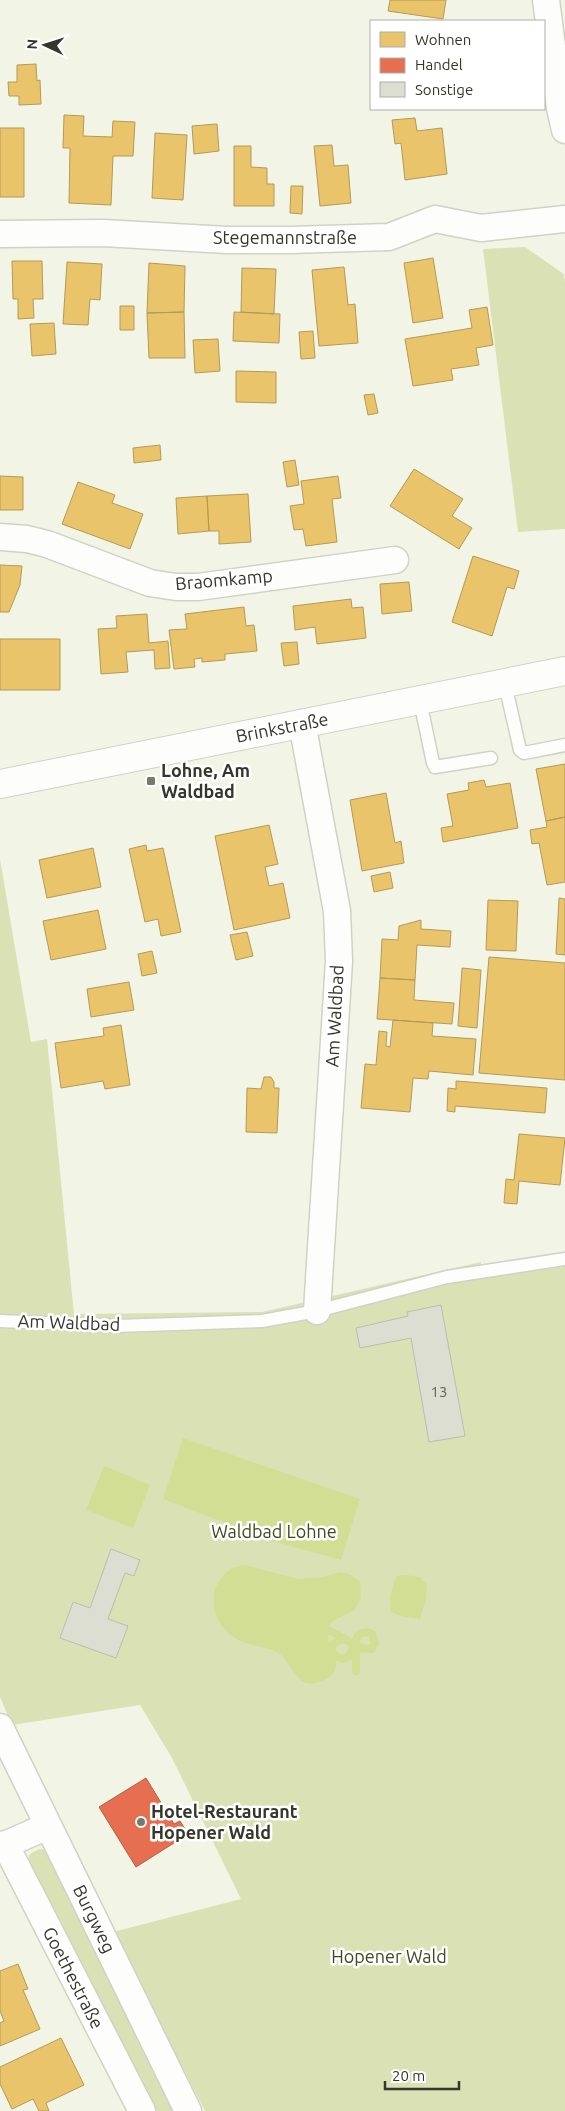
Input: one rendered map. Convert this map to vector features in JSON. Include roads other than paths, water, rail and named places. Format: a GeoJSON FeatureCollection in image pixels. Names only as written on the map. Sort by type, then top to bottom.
{"type":"FeatureCollection","features":[{"type":"Feature","properties":{"kind":"street"},"geometry":{"type":"LineString","coordinates":[[546,0],[560,108],[565,130]]}},
{"type":"Feature","properties":{"kind":"street","name":"Stegemannstraße"},"geometry":{"type":"LineString","coordinates":[[0,234],[103,233],[227,240],[300,240],[389,237],[435,219],[481,228],[565,219]]}},
{"type":"Feature","properties":{"kind":"street","name":"Braomkamp"},"geometry":{"type":"LineString","coordinates":[[0,537],[26,539],[47,544],[150,583],[176,587],[198,587],[395,560]]}},
{"type":"Feature","properties":{"kind":"street","name":"Brinkstraße"},"geometry":{"type":"LineString","coordinates":[[0,784],[565,671]]}},
{"type":"Feature","properties":{"kind":"street","name":"Am Waldbad"},"geometry":{"type":"LineString","coordinates":[[302,723],[337,911],[339,961],[317,1311]]}},
{"type":"Feature","properties":{"kind":"street","name":"Burgweg"},"geometry":{"type":"LineString","coordinates":[[0,1727],[188,2111]]}},
{"type":"Feature","properties":{"kind":"street"},"geometry":{"type":"LineString","coordinates":[[3,1846],[48,1826]]}},
{"type":"Feature","properties":{"kind":"street","name":"Goethestraße"},"geometry":{"type":"LineString","coordinates":[[3,1846],[142,2111]]}},
{"type":"Feature","properties":{"kind":"lane"},"geometry":{"type":"LineString","coordinates":[[505,684],[520,750],[524,753],[565,745]]}},
{"type":"Feature","properties":{"kind":"lane"},"geometry":{"type":"LineString","coordinates":[[420,701],[432,763],[435,767],[439,768],[491,758]]}},
{"type":"Feature","properties":{"kind":"lane","name":"Am Waldbad"},"geometry":{"type":"LineString","coordinates":[[0,1321],[116,1326],[262,1321],[317,1311],[447,1277],[565,1259]]}},
{"type":"Feature","properties":{"kind":"waterway"},"geometry":{"type":"LineString","coordinates":[[319,1626],[338,1635],[361,1648],[371,1649],[375,1644],[372,1634],[361,1633],[357,1637],[357,1638],[349,1656],[343,1659],[334,1655],[332,1650],[333,1644],[342,1639],[352,1643],[353,1645],[355,1647],[356,1649],[356,1671]]}},
{"type":"Feature","properties":{"kind":"place","name":"Lohne, Am Waldbad"},"geometry":{"type":"Point","coordinates":[151,781]}},
{"type":"Feature","properties":{"kind":"place","name":"Hotel-Restaurant Hopener Wald"},"geometry":{"type":"Point","coordinates":[141,1822]}},
{"type":"Feature","properties":{"kind":"park label","name":"Waldbad Lohne"},"geometry":{"type":"Point","coordinates":[274,1532]}},
{"type":"Feature","properties":{"kind":"park label","name":"Hopener Wald"},"geometry":{"type":"Point","coordinates":[389,1957]}}]}
